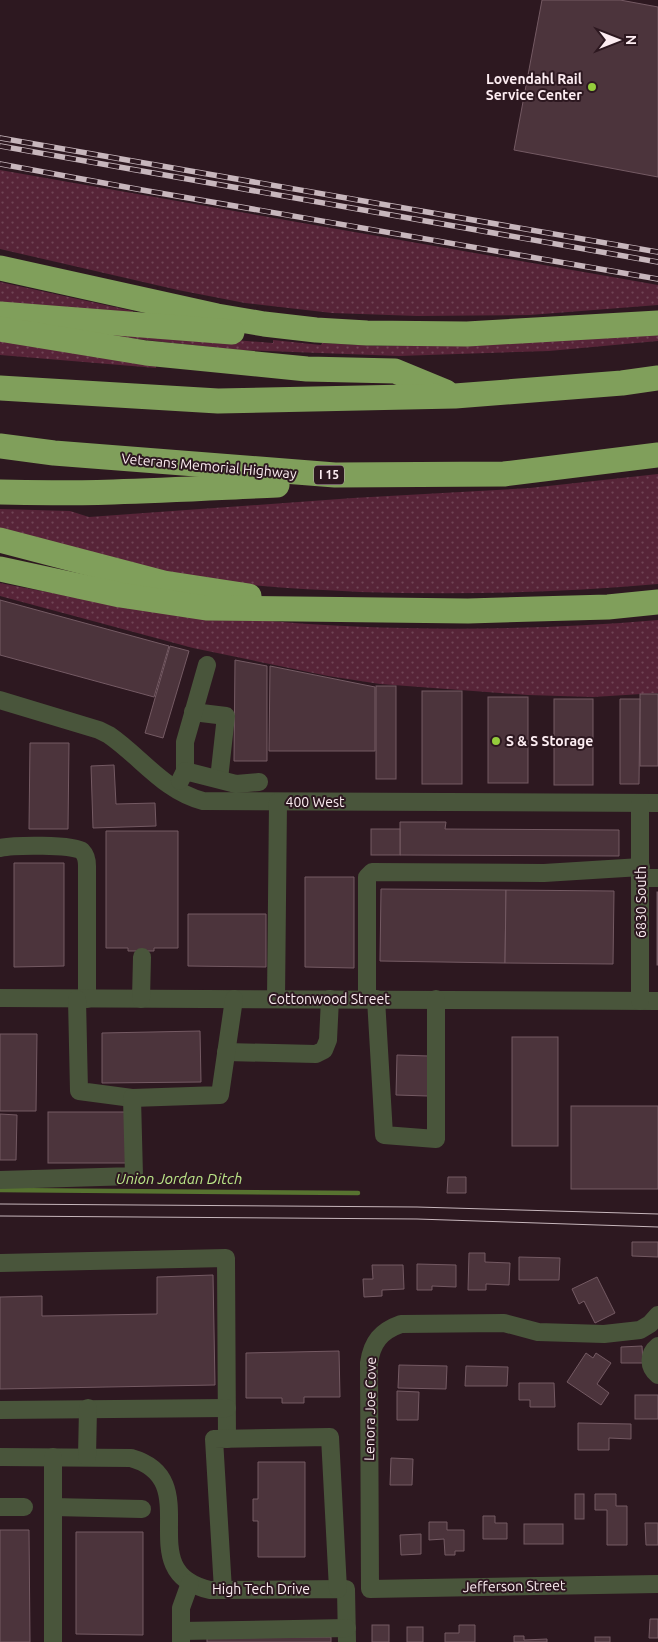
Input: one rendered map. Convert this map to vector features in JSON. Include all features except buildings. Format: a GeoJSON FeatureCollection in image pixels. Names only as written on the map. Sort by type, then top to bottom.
{"type":"FeatureCollection","features":[{"type":"Feature","properties":{"kind":"highway"},"geometry":{"type":"LineString","coordinates":[[0,268],[217,316],[281,326],[367,333]]}},
{"type":"Feature","properties":{"kind":"highway"},"geometry":{"type":"LineString","coordinates":[[0,314],[254,334],[310,336],[367,333],[468,334],[648,324]]}},
{"type":"Feature","properties":{"kind":"highway"},"geometry":{"type":"LineString","coordinates":[[0,330],[155,354],[307,369],[395,371],[455,396]]}},
{"type":"Feature","properties":{"kind":"highway"},"geometry":{"type":"LineString","coordinates":[[0,388],[218,401],[455,396],[622,383],[658,378]]}},
{"type":"Feature","properties":{"kind":"highway","name":"Veterans Memorial Highway"},"geometry":{"type":"LineString","coordinates":[[0,446],[64,454],[336,476],[504,474],[658,455]]}},
{"type":"Feature","properties":{"kind":"highway"},"geometry":{"type":"LineString","coordinates":[[0,492],[40,493],[179,489],[504,474]]}},
{"type":"Feature","properties":{"kind":"highway"},"geometry":{"type":"LineString","coordinates":[[0,540],[164,582],[349,610]]}},
{"type":"Feature","properties":{"kind":"highway"},"geometry":{"type":"LineString","coordinates":[[0,569],[120,596],[206,608],[488,610],[608,607],[658,602]]}},
{"type":"Feature","properties":{"kind":"street"},"geometry":{"type":"LineString","coordinates":[[176,791],[185,771],[185,742],[207,665]]}},
{"type":"Feature","properties":{"kind":"street","name":"400 West"},"geometry":{"type":"LineString","coordinates":[[0,700],[99,730],[109,735],[176,791],[190,798],[203,801],[649,803]]}},
{"type":"Feature","properties":{"kind":"street"},"geometry":{"type":"LineString","coordinates":[[193,712],[226,716],[219,779]]}},
{"type":"Feature","properties":{"kind":"street"},"geometry":{"type":"LineString","coordinates":[[185,771],[236,784],[260,782]]}},
{"type":"Feature","properties":{"kind":"street"},"geometry":{"type":"LineString","coordinates":[[276,999],[278,802]]}},
{"type":"Feature","properties":{"kind":"street","name":"6830 South"},"geometry":{"type":"LineString","coordinates":[[640,1001],[649,803]]}},
{"type":"Feature","properties":{"kind":"street"},"geometry":{"type":"LineString","coordinates":[[0,848],[45,846],[74,848],[81,850],[85,856],[87,866],[87,945],[82,999],[79,1091],[132,1098],[220,1095],[234,999]]}},
{"type":"Feature","properties":{"kind":"street"},"geometry":{"type":"LineString","coordinates":[[436,1000],[436,1139],[384,1135],[372,999],[367,877],[372,872],[646,874]]}},
{"type":"Feature","properties":{"kind":"street"},"geometry":{"type":"LineString","coordinates":[[141,999],[142,957]]}},
{"type":"Feature","properties":{"kind":"street","name":"Cottonwood Street"},"geometry":{"type":"LineString","coordinates":[[0,998],[658,1001]]}},
{"type":"Feature","properties":{"kind":"street"},"geometry":{"type":"LineString","coordinates":[[226,1052],[316,1054],[324,1050],[328,1040],[330,999]]}},
{"type":"Feature","properties":{"kind":"street"},"geometry":{"type":"LineString","coordinates":[[0,1180],[134,1176],[132,1098]]}},
{"type":"Feature","properties":{"kind":"street"},"geometry":{"type":"LineString","coordinates":[[0,1263],[226,1258],[227,1439]]}},
{"type":"Feature","properties":{"kind":"street","name":"Lenora Joe Cove"},"geometry":{"type":"LineString","coordinates":[[370,1588],[369,1363],[371,1349],[388,1330],[408,1323],[504,1323],[538,1332],[604,1334],[640,1330],[657,1320]]}},
{"type":"Feature","properties":{"kind":"street"},"geometry":{"type":"LineString","coordinates":[[658,1346],[652,1352],[650,1359],[651,1366],[658,1375]]}},
{"type":"Feature","properties":{"kind":"street"},"geometry":{"type":"LineString","coordinates":[[87,1458],[88,1408]]}},
{"type":"Feature","properties":{"kind":"street"},"geometry":{"type":"LineString","coordinates":[[1,1410],[227,1408]]}},
{"type":"Feature","properties":{"kind":"street"},"geometry":{"type":"LineString","coordinates":[[0,1457],[131,1458],[147,1464],[157,1472],[166,1487],[168,1496],[172,1560],[181,1575],[190,1583],[181,1608],[181,1636],[347,1635],[330,1437],[214,1439],[223,1590]]}},
{"type":"Feature","properties":{"kind":"street"},"geometry":{"type":"LineString","coordinates":[[53,1457],[53,1642]]}},
{"type":"Feature","properties":{"kind":"street"},"geometry":{"type":"LineString","coordinates":[[0,1507],[24,1507]]}},
{"type":"Feature","properties":{"kind":"street"},"geometry":{"type":"LineString","coordinates":[[53,1507],[142,1509]]}},
{"type":"Feature","properties":{"kind":"street","name":"High Tech Drive"},"geometry":{"type":"LineString","coordinates":[[190,1583],[210,1590],[342,1589]]}},
{"type":"Feature","properties":{"kind":"street","name":"Jefferson Street"},"geometry":{"type":"LineString","coordinates":[[370,1588],[658,1584]]}},
{"type":"Feature","properties":{"kind":"shaded area"},"geometry":{"type":"Polygon","coordinates":[[[0,170],[658,285],[658,305],[530,315],[417,316],[332,313],[245,303],[178,290],[0,249],[0,170]]]}},
{"type":"Feature","properties":{"kind":"shaded area"},"geometry":{"type":"Polygon","coordinates":[[[0,282],[133,311],[132,313],[0,302],[0,282]]]}},
{"type":"Feature","properties":{"kind":"shaded area"},"geometry":{"type":"Polygon","coordinates":[[[50,325],[273,343],[273,340],[321,345],[322,343],[378,346],[433,345],[658,334],[658,341],[549,351],[399,356],[239,350],[128,338],[50,325]]]}},
{"type":"Feature","properties":{"kind":"shaded area"},"geometry":{"type":"Polygon","coordinates":[[[0,340],[156,365],[156,368],[0,355],[0,340]]]}},
{"type":"Feature","properties":{"kind":"shaded area"},"geometry":{"type":"Polygon","coordinates":[[[658,474],[658,584],[547,591],[472,593],[360,592],[278,588],[219,581],[156,569],[0,532],[0,509],[70,511],[89,517],[353,498],[530,488],[658,474]]]}},
{"type":"Feature","properties":{"kind":"shaded area"},"geometry":{"type":"Polygon","coordinates":[[[0,583],[164,610],[328,625],[492,628],[575,626],[658,620],[658,693],[593,697],[528,695],[380,684],[328,676],[193,648],[0,596],[0,583]]]}},
{"type":"Feature","properties":{"kind":"waterway","name":"Union Jordan Ditch"},"geometry":{"type":"LineString","coordinates":[[0,1190],[358,1193]]}},
{"type":"Feature","properties":{"kind":"tram line"},"geometry":{"type":"LineString","coordinates":[[0,1204],[417,1207],[658,1214]]}},
{"type":"Feature","properties":{"kind":"tram line"},"geometry":{"type":"LineString","coordinates":[[0,1216],[417,1219],[658,1227]]}},
{"type":"Feature","properties":{"kind":"railway"},"geometry":{"type":"LineString","coordinates":[[0,138],[658,252]]}},
{"type":"Feature","properties":{"kind":"railway"},"geometry":{"type":"LineString","coordinates":[[0,146],[658,262]]}},
{"type":"Feature","properties":{"kind":"railway"},"geometry":{"type":"LineString","coordinates":[[0,164],[658,279]]}},
{"type":"Feature","properties":{"kind":"place","name":"Lovendahl Rail Service Center"},"geometry":{"type":"Point","coordinates":[592,87]}},
{"type":"Feature","properties":{"kind":"place","name":"S & S Storage"},"geometry":{"type":"Point","coordinates":[496,741]}}]}
